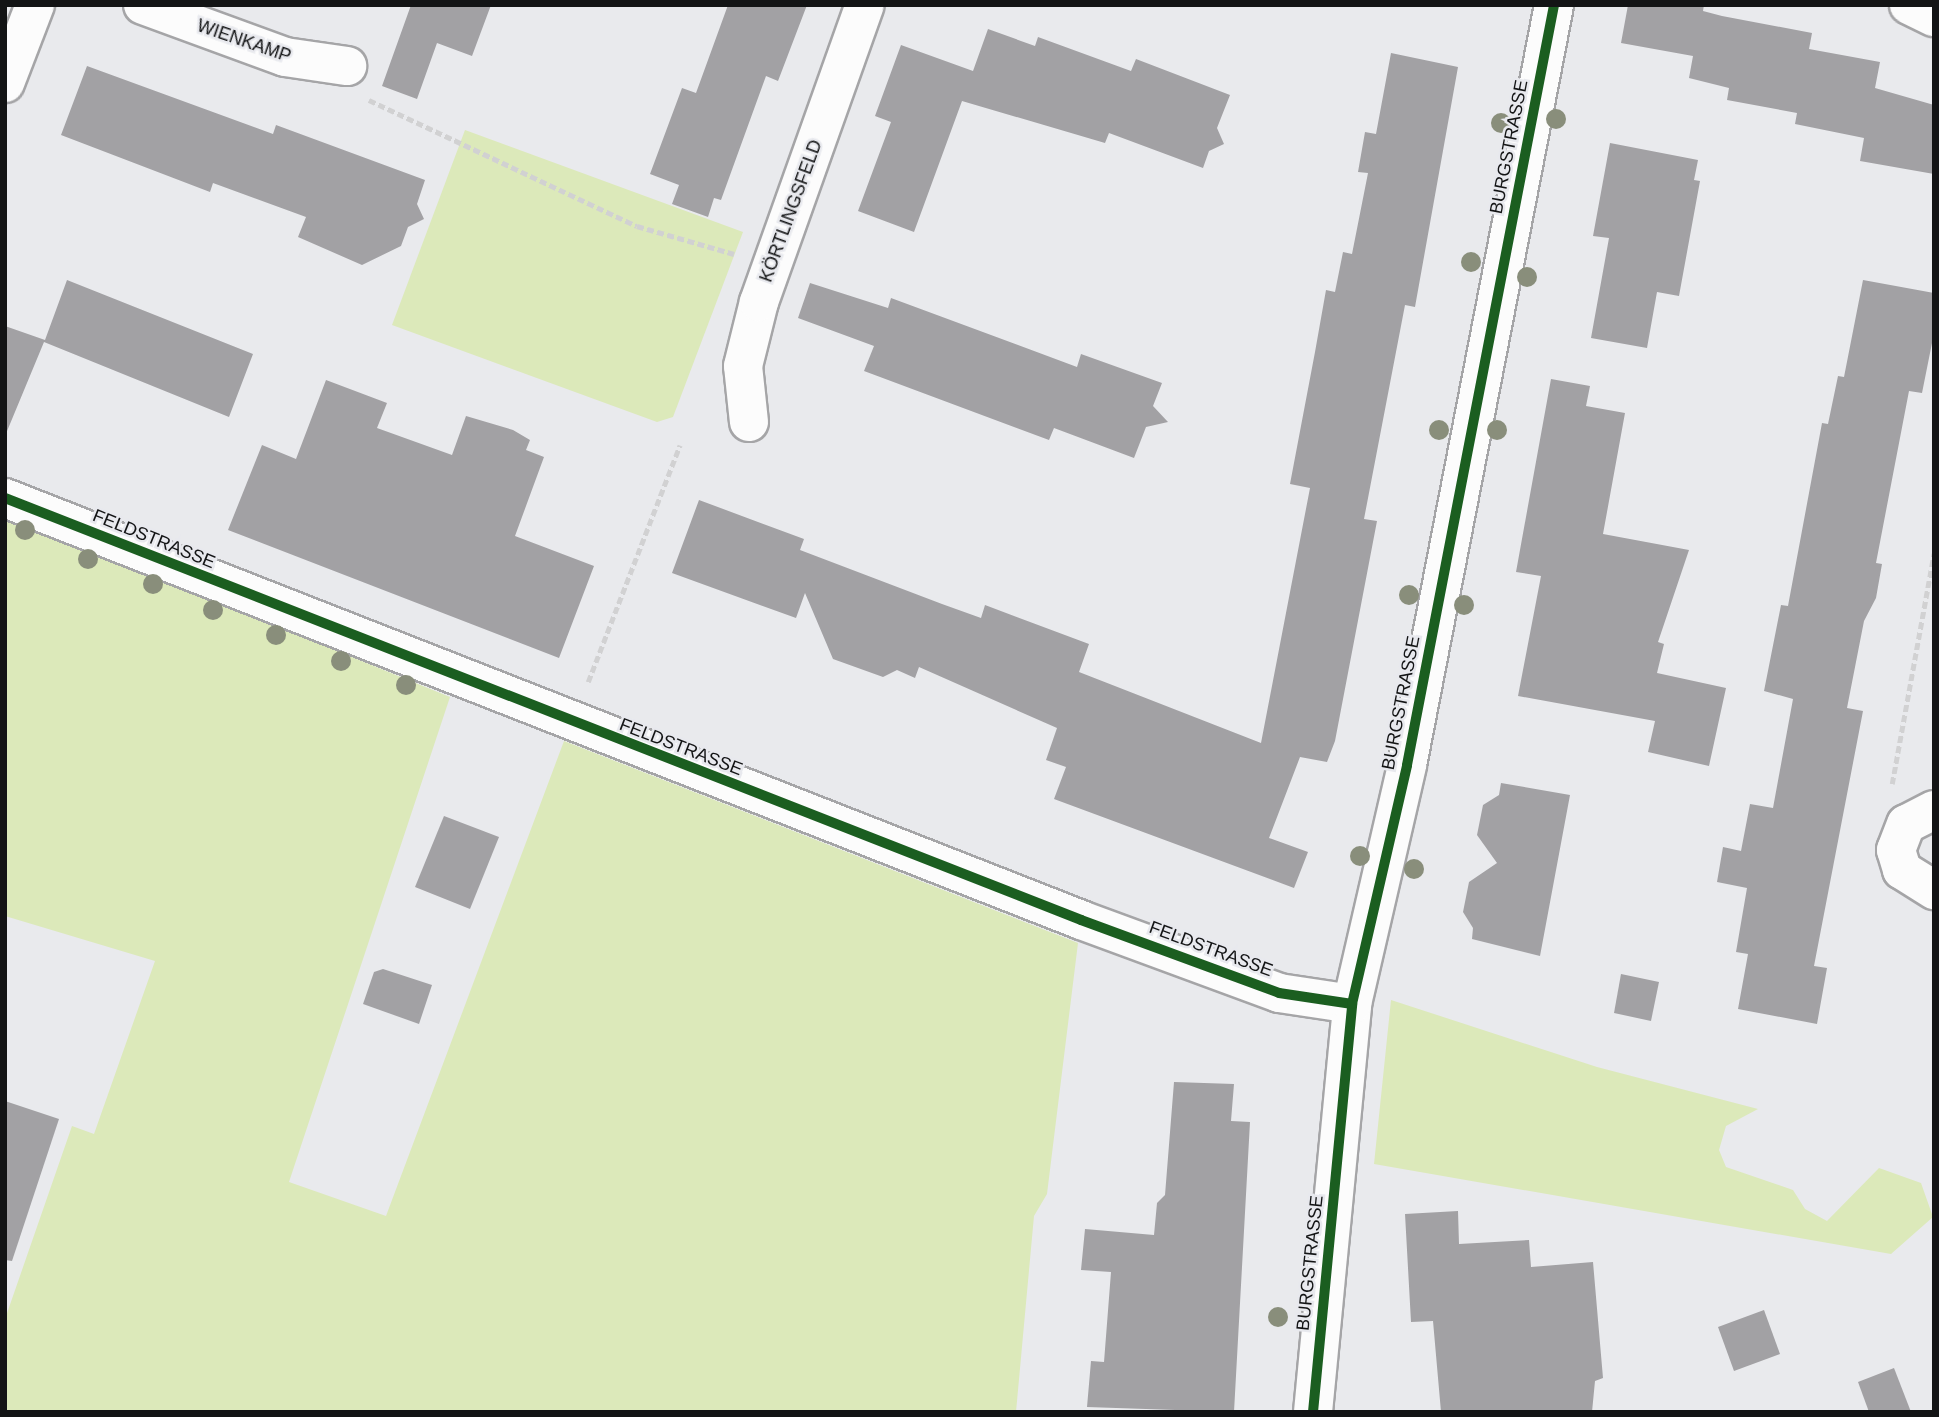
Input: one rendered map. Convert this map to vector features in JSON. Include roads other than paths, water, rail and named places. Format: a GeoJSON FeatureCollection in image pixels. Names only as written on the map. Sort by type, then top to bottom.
{"type":"FeatureCollection","features":[{"type":"Feature","properties":{"kind":"street"},"geometry":{"type":"LineString","coordinates":[[5,83],[35,5]]}},
{"type":"Feature","properties":{"kind":"street","name":"WIENKAMP"},"geometry":{"type":"LineString","coordinates":[[143,5],[285,57],[336,64]]}},
{"type":"Feature","properties":{"kind":"street","name":"KÖRTLINGSFELD"},"geometry":{"type":"LineString","coordinates":[[749,422],[743,366],[772,265],[865,5]]}},
{"type":"Feature","properties":{"kind":"street","name":"BURGSTRASSE"},"geometry":{"type":"LineString","coordinates":[[1313,1412],[1352,1004],[1407,765],[1554,5]]}},
{"type":"Feature","properties":{"kind":"street"},"geometry":{"type":"LineString","coordinates":[[1909,5],[1934,17]]}},
{"type":"Feature","properties":{"kind":"street","name":"FELDSTRASSE"},"geometry":{"type":"LineString","coordinates":[[5,498],[571,723],[1279,993],[1352,1004]]}},
{"type":"Feature","properties":{"kind":"street"},"geometry":{"type":"LineString","coordinates":[[1920,817],[1896,850],[1902,870],[1934,890]]}}]}
